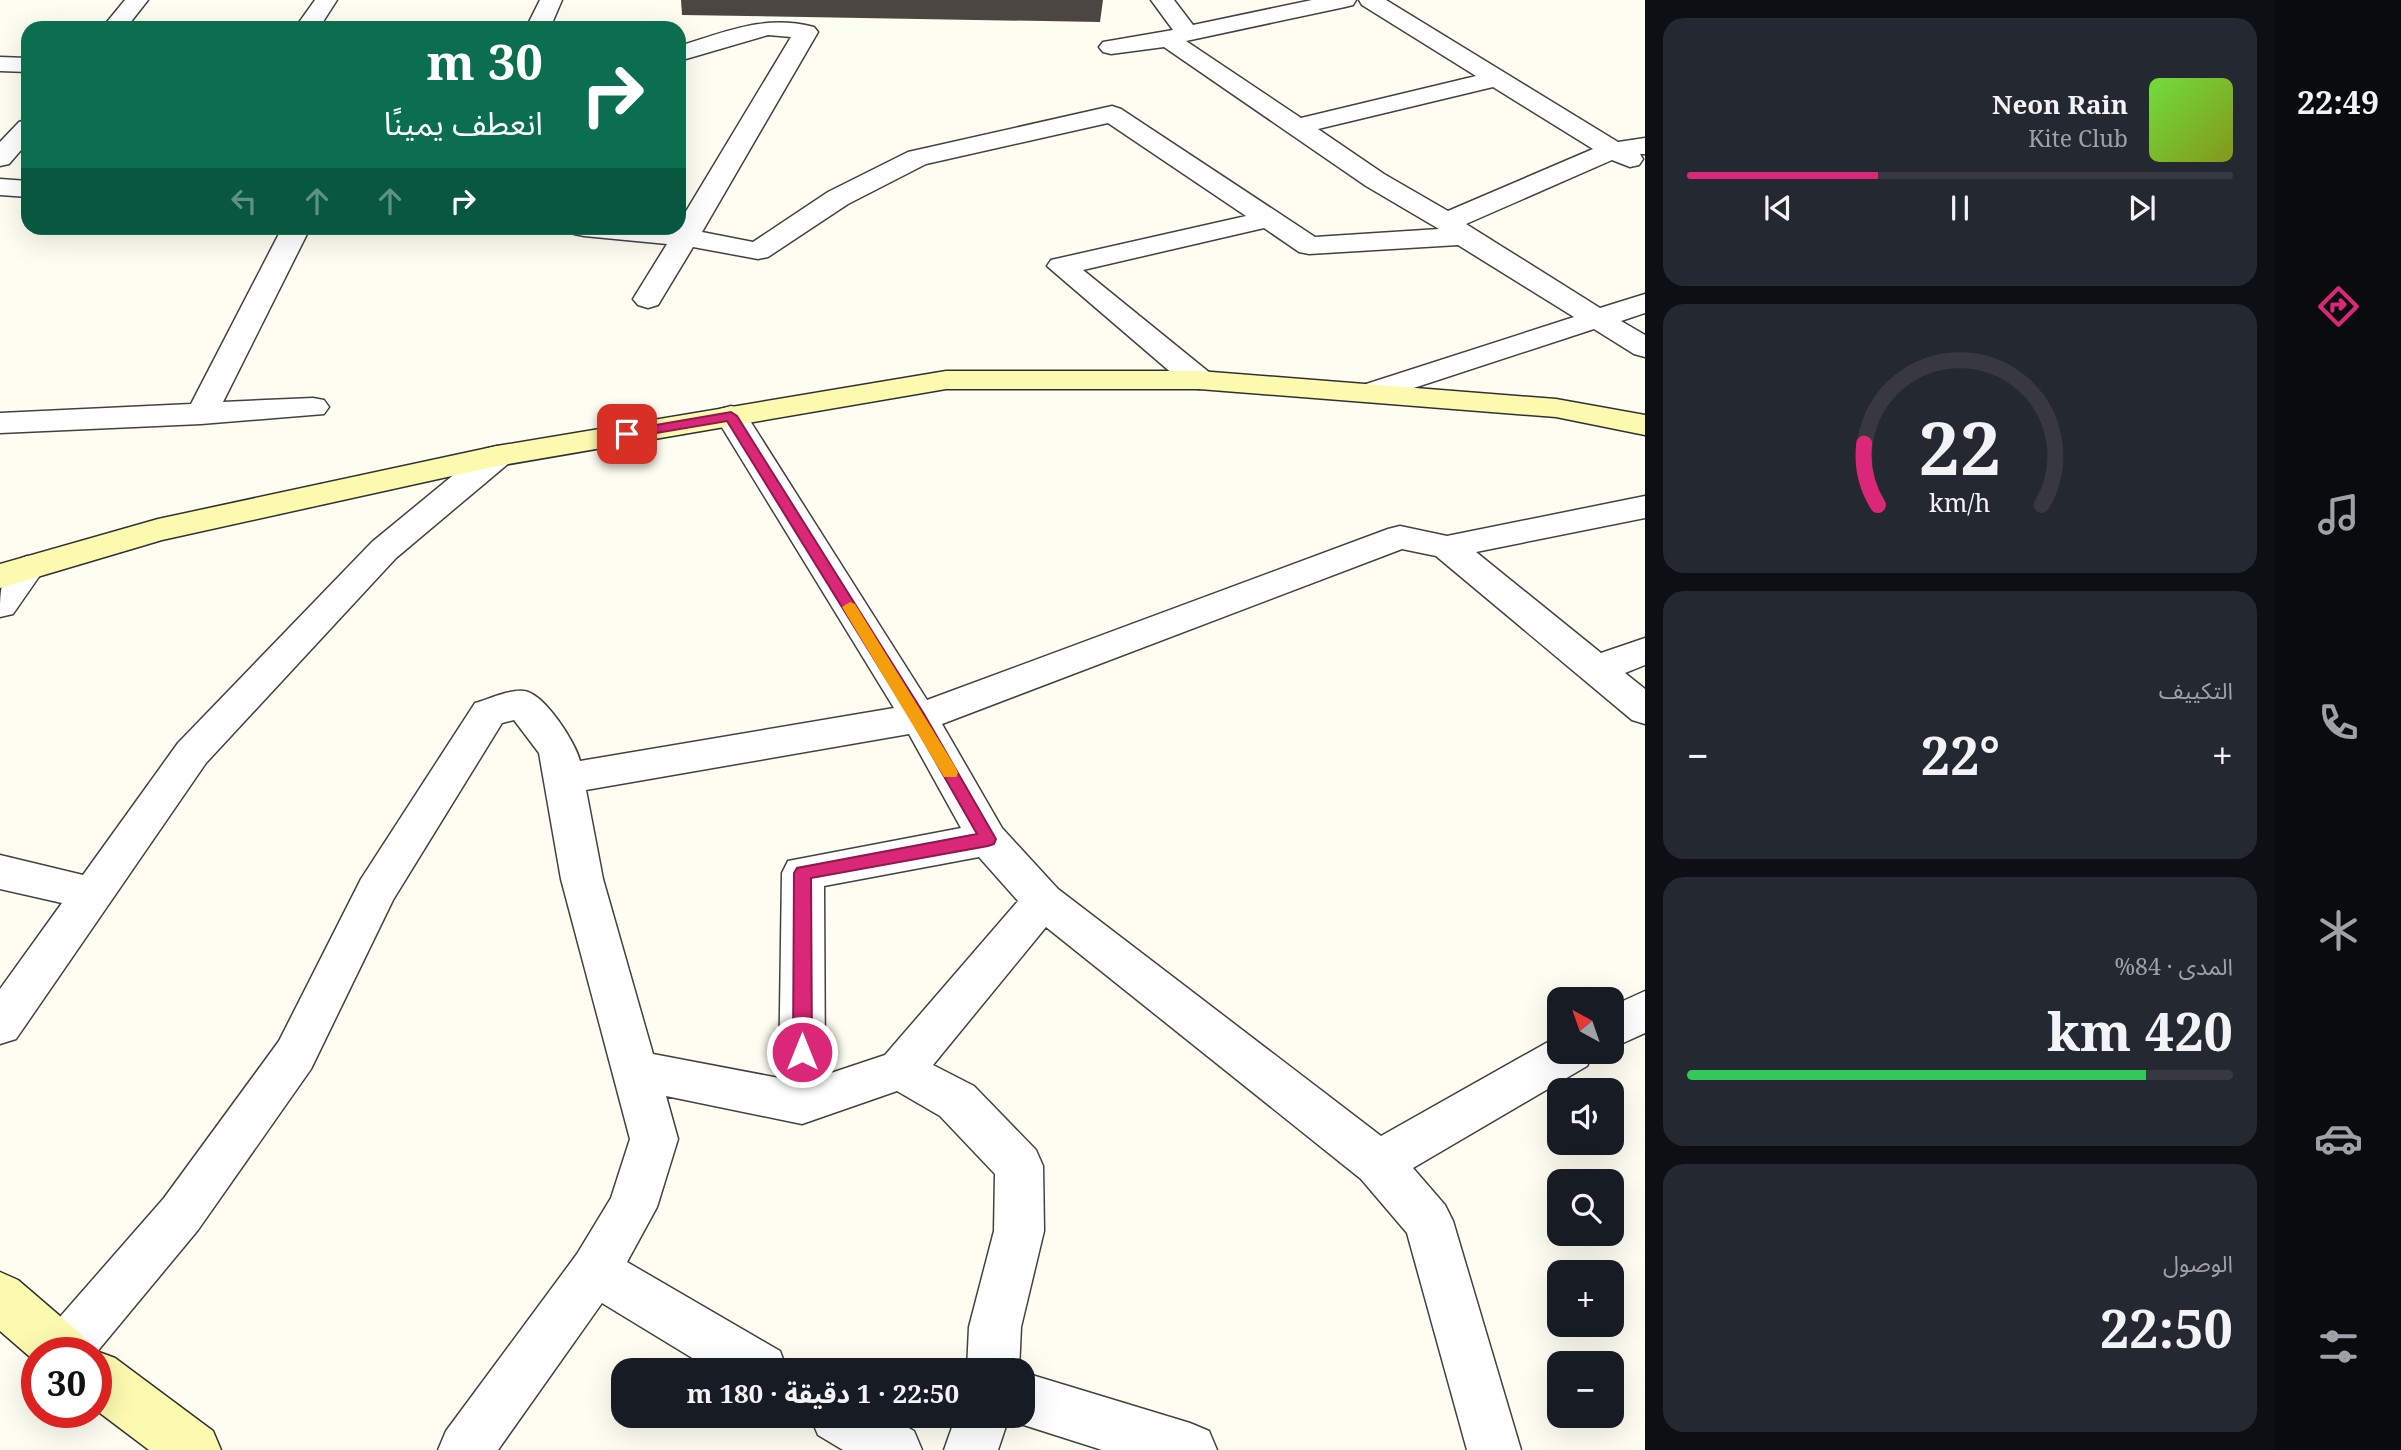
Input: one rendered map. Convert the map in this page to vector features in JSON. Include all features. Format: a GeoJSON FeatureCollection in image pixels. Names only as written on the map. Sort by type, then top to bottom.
{"type":"FeatureCollection","features":[{"type":"Feature","properties":{"kind":"street"},"geometry":{"type":"LineString","coordinates":[[120,21],[137,0]]}},
{"type":"Feature","properties":{"kind":"street"},"geometry":{"type":"LineString","coordinates":[[312,21],[327,0]]}},
{"type":"Feature","properties":{"kind":"street"},"geometry":{"type":"LineString","coordinates":[[541,21],[551,0]]}},
{"type":"Feature","properties":{"kind":"street"},"geometry":{"type":"LineString","coordinates":[[1162,0],[1177,36],[1296,127],[1375,180],[1645,348]]}},
{"type":"Feature","properties":{"kind":"street"},"geometry":{"type":"LineString","coordinates":[[1111,47],[1177,36],[1345,0]]}},
{"type":"Feature","properties":{"kind":"street"},"geometry":{"type":"LineString","coordinates":[[1370,0],[1645,168]]}},
{"type":"Feature","properties":{"kind":"street"},"geometry":{"type":"LineString","coordinates":[[649,299],[806,32],[767,28],[686,52]]}},
{"type":"Feature","properties":{"kind":"street"},"geometry":{"type":"LineString","coordinates":[[0,64],[21,65]]}},
{"type":"Feature","properties":{"kind":"street"},"geometry":{"type":"LineString","coordinates":[[1296,127],[1499,78]]}},
{"type":"Feature","properties":{"kind":"street"},"geometry":{"type":"LineString","coordinates":[[663,235],[758,251],[838,198],[917,158],[1112,114],[1309,246],[1455,229],[1613,149],[1645,146]]}},
{"type":"Feature","properties":{"kind":"street"},"geometry":{"type":"LineString","coordinates":[[0,158],[21,135]]}},
{"type":"Feature","properties":{"kind":"street"},"geometry":{"type":"LineString","coordinates":[[0,187],[21,188]]}},
{"type":"Feature","properties":{"kind":"street"},"geometry":{"type":"LineString","coordinates":[[1199,380],[1061,266],[1268,219]]}},
{"type":"Feature","properties":{"kind":"street"},"geometry":{"type":"LineString","coordinates":[[201,414],[292,235]]}},
{"type":"Feature","properties":{"kind":"street"},"geometry":{"type":"LineString","coordinates":[[1374,391],[1645,303]]}},
{"type":"Feature","properties":{"kind":"street"},"geometry":{"type":"LineString","coordinates":[[0,604],[14,572],[158,530],[497,456],[946,380],[1199,380],[1374,391],[1556,408],[1645,425]]}},
{"type":"Feature","properties":{"kind":"street"},"geometry":{"type":"LineString","coordinates":[[0,423],[313,407]]}},
{"type":"Feature","properties":{"kind":"street"},"geometry":{"type":"LineString","coordinates":[[731,416],[919,718],[988,839],[1043,901],[1378,1163],[1428,1221],[1494,1450]]}},
{"type":"Feature","properties":{"kind":"street"},"geometry":{"type":"LineString","coordinates":[[0,1025],[192,753],[384,550],[497,456]]}},
{"type":"Feature","properties":{"kind":"street"},"geometry":{"type":"LineString","coordinates":[[564,779],[919,718],[1400,537],[1447,547],[1645,507]]}},
{"type":"Feature","properties":{"kind":"street"},"geometry":{"type":"LineString","coordinates":[[1447,547],[1645,710]]}},
{"type":"Feature","properties":{"kind":"street"},"geometry":{"type":"LineString","coordinates":[[1597,669],[1645,651]]}},
{"type":"Feature","properties":{"kind":"street"},"geometry":{"type":"LineString","coordinates":[[77,1337],[181,1214],[295,1055],[376,891],[489,713],[522,704],[558,750],[582,879],[654,1139],[632,1207],[595,1271],[465,1450]]}},
{"type":"Feature","properties":{"kind":"street"},"geometry":{"type":"LineString","coordinates":[[802,1103],[803,873],[988,839]]}},
{"type":"Feature","properties":{"kind":"street"},"geometry":{"type":"LineString","coordinates":[[0,872],[93,894]]}},
{"type":"Feature","properties":{"kind":"street"},"geometry":{"type":"LineString","coordinates":[[634,1070],[802,1103],[901,1070],[1043,901]]}},
{"type":"Feature","properties":{"kind":"street"},"geometry":{"type":"LineString","coordinates":[[1624,1022],[1645,1010]]}},
{"type":"Feature","properties":{"kind":"street"},"geometry":{"type":"LineString","coordinates":[[1378,1163],[1551,1064]]}},
{"type":"Feature","properties":{"kind":"street"},"geometry":{"type":"LineString","coordinates":[[901,1070],[957,1101],[1020,1166],[1019,1231],[995,1327],[994,1358]]}},
{"type":"Feature","properties":{"kind":"street"},"geometry":{"type":"LineString","coordinates":[[595,1271],[741,1358]]}},
{"type":"Feature","properties":{"kind":"street"},"geometry":{"type":"LineString","coordinates":[[0,1297],[47,1337]]}},
{"type":"Feature","properties":{"kind":"street"},"geometry":{"type":"LineString","coordinates":[[112,1389],[194,1450]]}},
{"type":"Feature","properties":{"kind":"street"},"geometry":{"type":"LineString","coordinates":[[1035,1403],[1190,1450]]}},
{"type":"Feature","properties":{"kind":"street"},"geometry":{"type":"LineString","coordinates":[[857,1428],[895,1450]]}},
{"type":"Feature","properties":{"kind":"street"},"geometry":{"type":"LineString","coordinates":[[971,1450],[979,1428]]}},
{"type":"Feature","properties":{"kind":"slow traffic"},"geometry":{"type":"LineString","coordinates":[[850,607],[950,773]]}},
{"type":"Feature","properties":{"kind":"route"},"geometry":{"type":"LineString","coordinates":[[627,434],[731,416],[919,718],[988,839],[803,873],[802,1052]]}}]}
